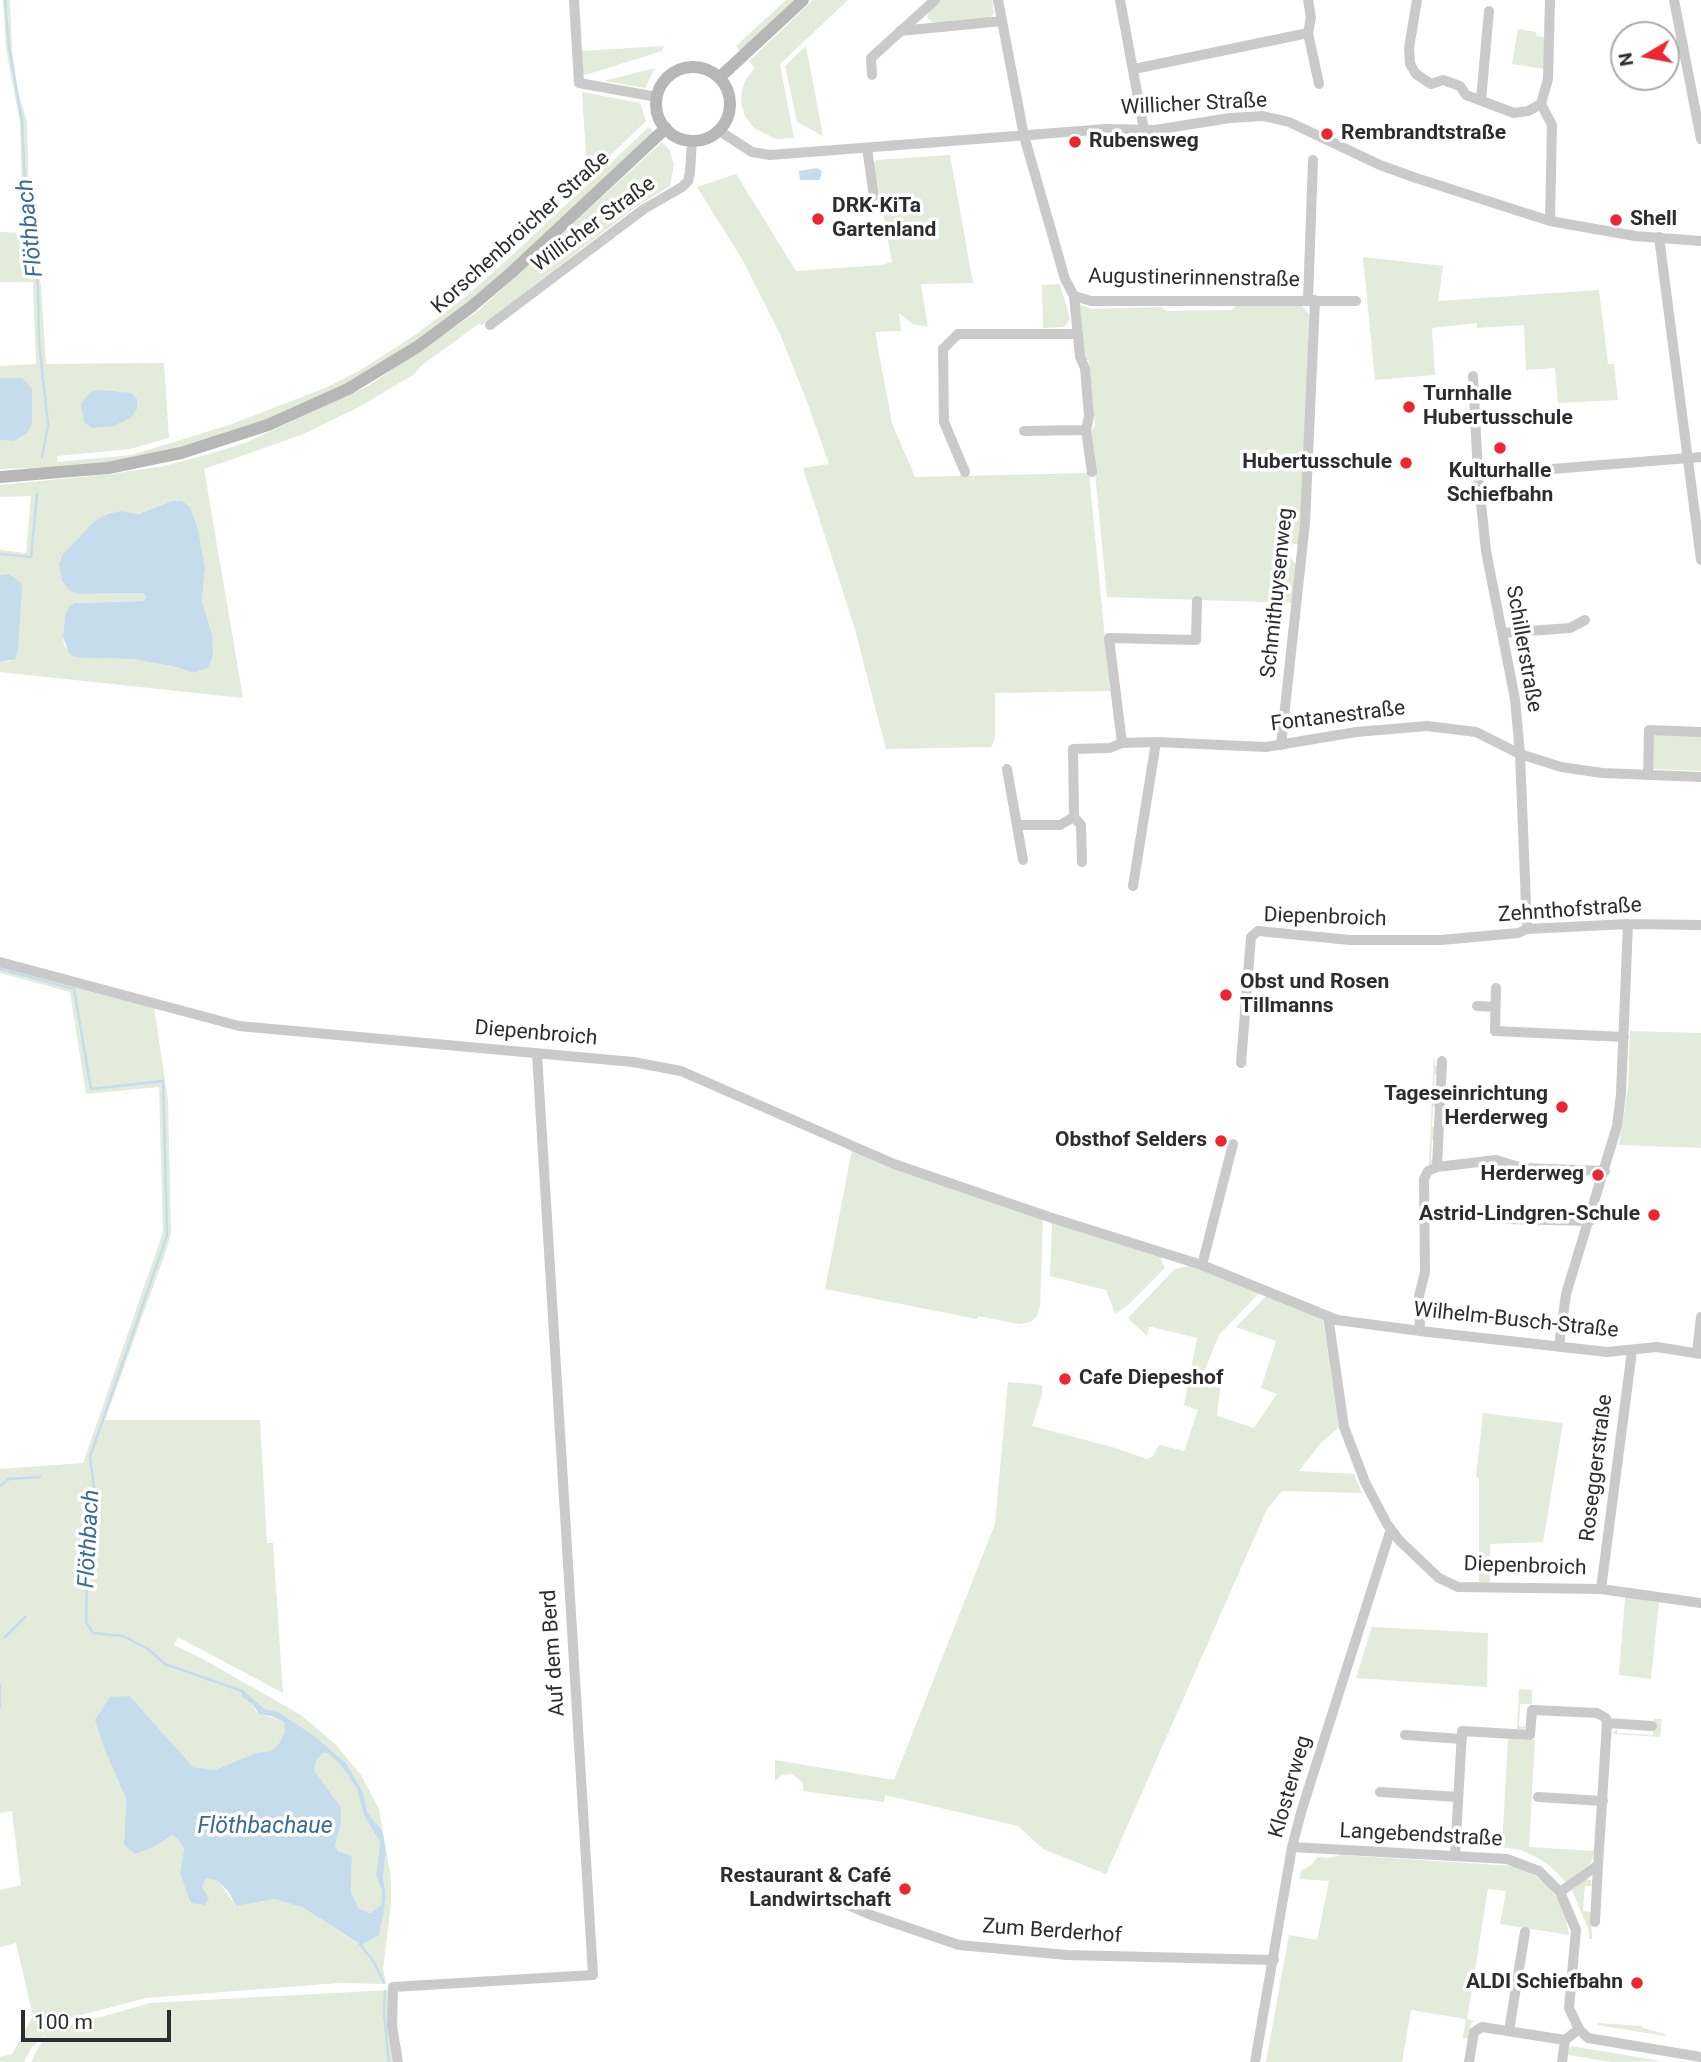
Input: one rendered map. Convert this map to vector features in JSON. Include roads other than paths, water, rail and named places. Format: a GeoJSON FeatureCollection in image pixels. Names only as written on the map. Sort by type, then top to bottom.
{"type":"FeatureCollection","features":[{"type":"Feature","properties":{"kind":"main road"},"geometry":{"type":"LineString","coordinates":[[719,78],[803,0]]}},
{"type":"Feature","properties":{"kind":"main road"},"geometry":{"type":"LineString","coordinates":[[701,68],[719,78],[727,90],[729,104],[726,118],[718,130],[706,138],[692,140],[675,136],[666,128],[659,117],[657,97],[662,83],[679,69],[701,68]]}},
{"type":"Feature","properties":{"kind":"main road","name":"Korschenbroicher Straße"},"geometry":{"type":"LineString","coordinates":[[0,477],[85,471],[173,455],[256,430],[348,389],[417,347],[471,307],[666,128]]}},
{"type":"Feature","properties":{"kind":"street"},"geometry":{"type":"LineString","coordinates":[[574,0],[579,83],[657,97]]}},
{"type":"Feature","properties":{"kind":"street"},"geometry":{"type":"LineString","coordinates":[[872,75],[871,58],[935,0]]}},
{"type":"Feature","properties":{"kind":"street","name":"Augustinerinnenstraße"},"geometry":{"type":"LineString","coordinates":[[998,0],[1024,136],[1065,279],[1074,296],[1091,301],[1356,301]]}},
{"type":"Feature","properties":{"kind":"street"},"geometry":{"type":"LineString","coordinates":[[1120,0],[1144,130]]}},
{"type":"Feature","properties":{"kind":"street"},"geometry":{"type":"LineString","coordinates":[[1308,0],[1311,17],[1308,33],[1319,84]]}},
{"type":"Feature","properties":{"kind":"street"},"geometry":{"type":"LineString","coordinates":[[1417,0],[1409,48],[1410,64],[1416,74],[1431,84],[1443,80],[1460,86],[1466,95],[1514,113],[1528,111],[1541,104]]}},
{"type":"Feature","properties":{"kind":"street"},"geometry":{"type":"LineString","coordinates":[[1550,0],[1548,79],[1541,104],[1552,125],[1550,221]]}},
{"type":"Feature","properties":{"kind":"street"},"geometry":{"type":"LineString","coordinates":[[1674,0],[1701,139]]}},
{"type":"Feature","properties":{"kind":"street"},"geometry":{"type":"LineString","coordinates":[[1481,100],[1489,11]]}},
{"type":"Feature","properties":{"kind":"street"},"geometry":{"type":"LineString","coordinates":[[900,31],[1002,21]]}},
{"type":"Feature","properties":{"kind":"street"},"geometry":{"type":"LineString","coordinates":[[1133,69],[1308,33]]}},
{"type":"Feature","properties":{"kind":"street","name":"Willicher Straße"},"geometry":{"type":"LineString","coordinates":[[718,130],[761,155],[1112,129],[1144,130],[1263,116],[1278,119],[1392,169],[1454,192],[1550,221],[1604,232],[1701,241]]}},
{"type":"Feature","properties":{"kind":"street","name":"Willicher Straße"},"geometry":{"type":"LineString","coordinates":[[490,325],[639,213],[682,187],[688,181],[690,172],[692,140]]}},
{"type":"Feature","properties":{"kind":"street"},"geometry":{"type":"LineString","coordinates":[[867,148],[874,196]]}},
{"type":"Feature","properties":{"kind":"street","name":"Schmithuysenweg"},"geometry":{"type":"LineString","coordinates":[[1281,745],[1306,523],[1310,444],[1313,160]]}},
{"type":"Feature","properties":{"kind":"street"},"geometry":{"type":"LineString","coordinates":[[1659,237],[1701,560]]}},
{"type":"Feature","properties":{"kind":"street"},"geometry":{"type":"LineString","coordinates":[[1074,296],[1080,357],[1085,368],[1089,416],[1086,430],[1092,471]]}},
{"type":"Feature","properties":{"kind":"street"},"geometry":{"type":"LineString","coordinates":[[965,472],[944,422],[943,349],[958,334],[1078,334]]}},
{"type":"Feature","properties":{"kind":"street","name":"Schillerstraße"},"geometry":{"type":"LineString","coordinates":[[1473,376],[1478,475],[1487,558],[1515,699],[1520,754],[1527,929]]}},
{"type":"Feature","properties":{"kind":"street"},"geometry":{"type":"LineString","coordinates":[[1024,431],[1086,430]]}},
{"type":"Feature","properties":{"kind":"street"},"geometry":{"type":"LineString","coordinates":[[1478,475],[1701,457]]}},
{"type":"Feature","properties":{"kind":"street"},"geometry":{"type":"LineString","coordinates":[[1122,743],[1109,638],[1196,640],[1197,601]]}},
{"type":"Feature","properties":{"kind":"street"},"geometry":{"type":"LineString","coordinates":[[1502,633],[1570,628],[1585,620]]}},
{"type":"Feature","properties":{"kind":"street","name":"Fontanestraße"},"geometry":{"type":"LineString","coordinates":[[1082,862],[1081,825],[1074,817],[1073,748],[1110,748],[1122,743],[1156,742],[1266,747],[1356,732],[1427,726],[1476,732],[1520,754],[1561,767],[1602,773],[1701,777]]}},
{"type":"Feature","properties":{"kind":"street"},"geometry":{"type":"LineString","coordinates":[[1645,775],[1649,730],[1701,732]]}},
{"type":"Feature","properties":{"kind":"street"},"geometry":{"type":"LineString","coordinates":[[1133,886],[1156,742]]}},
{"type":"Feature","properties":{"kind":"street"},"geometry":{"type":"LineString","coordinates":[[1007,769],[1023,860]]}},
{"type":"Feature","properties":{"kind":"street"},"geometry":{"type":"LineString","coordinates":[[1017,825],[1060,825],[1074,817]]}},
{"type":"Feature","properties":{"kind":"street"},"geometry":{"type":"LineString","coordinates":[[1559,1346],[1566,1294],[1615,1136],[1621,1094],[1628,924]]}},
{"type":"Feature","properties":{"kind":"street","name":"Zehnthofstraße"},"geometry":{"type":"LineString","coordinates":[[1442,940],[1518,933],[1527,929],[1628,924],[1701,925]]}},
{"type":"Feature","properties":{"kind":"street","name":"Diepenbroich"},"geometry":{"type":"LineString","coordinates":[[1241,1063],[1251,937],[1258,931],[1350,940],[1442,940]]}},
{"type":"Feature","properties":{"kind":"street","name":"Diepenbroich"},"geometry":{"type":"LineString","coordinates":[[0,962],[239,1026],[633,1062],[681,1071],[894,1164],[1202,1265]]}},
{"type":"Feature","properties":{"kind":"street"},"geometry":{"type":"LineString","coordinates":[[1496,988],[1495,1031],[1624,1037]]}},
{"type":"Feature","properties":{"kind":"street"},"geometry":{"type":"LineString","coordinates":[[1477,1006],[1495,1007]]}},
{"type":"Feature","properties":{"kind":"street","name":"Auf dem Berd"},"geometry":{"type":"LineString","coordinates":[[398,2062],[391,2007],[393,1987],[593,1975],[537,1054]]}},
{"type":"Feature","properties":{"kind":"street"},"geometry":{"type":"LineString","coordinates":[[1437,1167],[1442,1062]]}},
{"type":"Feature","properties":{"kind":"street"},"geometry":{"type":"LineString","coordinates":[[1233,1144],[1202,1265],[1328,1316]]}},
{"type":"Feature","properties":{"kind":"street"},"geometry":{"type":"LineString","coordinates":[[1420,1331],[1419,1296],[1425,1272],[1424,1179],[1429,1171],[1437,1167],[1496,1160],[1522,1168],[1605,1171]]}},
{"type":"Feature","properties":{"kind":"street"},"geometry":{"type":"LineString","coordinates":[[1508,1219],[1590,1221]]}},
{"type":"Feature","properties":{"kind":"street","name":"Diepenbroich"},"geometry":{"type":"LineString","coordinates":[[1328,1316],[1344,1427],[1365,1482],[1391,1529],[1440,1578],[1458,1587],[1601,1589],[1701,1603]]}},
{"type":"Feature","properties":{"kind":"street","name":"Wilhelm-Busch-Straße"},"geometry":{"type":"LineString","coordinates":[[1328,1316],[1345,1321],[1420,1331],[1607,1352],[1657,1347],[1699,1354]]}},
{"type":"Feature","properties":{"kind":"street"},"geometry":{"type":"LineString","coordinates":[[1699,1354],[1701,1317]]}},
{"type":"Feature","properties":{"kind":"street","name":"Roseggerstraße"},"geometry":{"type":"LineString","coordinates":[[1601,1589],[1632,1351]]}},
{"type":"Feature","properties":{"kind":"street","name":"Klosterweg"},"geometry":{"type":"LineString","coordinates":[[1255,2062],[1292,1847],[1391,1529]]}},
{"type":"Feature","properties":{"kind":"street"},"geometry":{"type":"LineString","coordinates":[[1455,1856],[1462,1731],[1530,1735],[1532,1710],[1597,1713],[1606,1718],[1607,1723],[1595,1922]]}},
{"type":"Feature","properties":{"kind":"street"},"geometry":{"type":"LineString","coordinates":[[1607,1723],[1651,1726]]}},
{"type":"Feature","properties":{"kind":"street"},"geometry":{"type":"LineString","coordinates":[[1405,1735],[1462,1739]]}},
{"type":"Feature","properties":{"kind":"street"},"geometry":{"type":"LineString","coordinates":[[1380,1792],[1458,1797]]}},
{"type":"Feature","properties":{"kind":"street"},"geometry":{"type":"LineString","coordinates":[[1538,1797],[1602,1801]]}},
{"type":"Feature","properties":{"kind":"street","name":"Langebendstraße"},"geometry":{"type":"LineString","coordinates":[[1292,1847],[1507,1859],[1539,1871],[1560,1892],[1576,1930],[1569,2008],[1579,2029]]}},
{"type":"Feature","properties":{"kind":"street"},"geometry":{"type":"LineString","coordinates":[[1560,1892],[1598,1865]]}},
{"type":"Feature","properties":{"kind":"street","name":"Zum Berderhof"},"geometry":{"type":"LineString","coordinates":[[836,1900],[871,1915],[960,1945],[1067,1955],[1274,1960]]}},
{"type":"Feature","properties":{"kind":"street"},"geometry":{"type":"LineString","coordinates":[[1509,2031],[1525,1932]]}},
{"type":"Feature","properties":{"kind":"street"},"geometry":{"type":"LineString","coordinates":[[1469,2062],[1474,2032],[1482,2026],[1565,2040]]}},
{"type":"Feature","properties":{"kind":"street"},"geometry":{"type":"LineString","coordinates":[[1562,2062],[1565,2040],[1579,2029],[1588,2038],[1666,2057],[1701,2057]]}},
{"type":"Feature","properties":{"kind":"water"},"geometry":{"type":"Polygon","coordinates":[[[817,168],[822,171],[820,180],[800,180],[799,171],[817,168]]]}},
{"type":"Feature","properties":{"kind":"water"},"geometry":{"type":"Polygon","coordinates":[[[0,378],[22,378],[32,389],[32,424],[27,433],[14,441],[0,440],[0,378]]]}},
{"type":"Feature","properties":{"kind":"water"},"geometry":{"type":"Polygon","coordinates":[[[92,391],[131,393],[137,399],[137,409],[130,418],[113,426],[91,428],[84,421],[81,405],[92,391]]]}},
{"type":"Feature","properties":{"kind":"water"},"geometry":{"type":"Polygon","coordinates":[[[172,501],[182,501],[190,507],[198,530],[205,569],[202,601],[212,634],[213,655],[208,668],[194,673],[133,659],[75,657],[69,653],[63,637],[68,608],[74,603],[144,601],[146,597],[143,593],[81,594],[70,591],[62,581],[59,564],[63,554],[95,521],[108,514],[121,511],[138,514],[172,501]]]}},
{"type":"Feature","properties":{"kind":"water"},"geometry":{"type":"Polygon","coordinates":[[[8,574],[20,582],[22,587],[18,651],[15,659],[0,662],[0,575],[8,574]]]}},
{"type":"Feature","properties":{"kind":"water","name":"Flöthbachaue"},"geometry":{"type":"Polygon","coordinates":[[[244,1691],[265,1709],[278,1712],[312,1734],[346,1763],[363,1792],[367,1812],[383,1832],[386,1898],[379,1935],[361,1945],[302,1907],[274,1899],[236,1906],[228,1891],[218,1881],[206,1878],[202,1888],[209,1898],[205,1905],[191,1903],[180,1874],[184,1849],[172,1835],[154,1847],[135,1854],[124,1845],[126,1798],[95,1720],[110,1697],[130,1696],[193,1767],[215,1770],[256,1753],[271,1751],[280,1742],[285,1731],[284,1722],[259,1714],[253,1705],[241,1696],[244,1691]],[[323,1753],[316,1760],[314,1770],[341,1808],[341,1823],[335,1846],[338,1851],[352,1856],[351,1892],[358,1908],[370,1913],[381,1905],[382,1892],[376,1875],[380,1842],[364,1816],[357,1789],[340,1764],[328,1753],[323,1753]]]}},
{"type":"Feature","properties":{"kind":"waterway","name":"Flöthbach"},"geometry":{"type":"LineString","coordinates":[[5,0],[9,47],[22,121],[26,202],[38,287],[39,342],[48,425],[42,457]]}},
{"type":"Feature","properties":{"kind":"waterway","name":"Flöthbach"},"geometry":{"type":"LineString","coordinates":[[0,554],[31,557],[37,494]]}},
{"type":"Feature","properties":{"kind":"waterway","name":"Flöthbach"},"geometry":{"type":"LineString","coordinates":[[0,969],[74,989],[91,1089],[163,1081],[167,1235],[90,1457],[95,1496],[88,1541],[86,1622],[93,1633],[123,1636],[148,1649],[165,1664],[242,1691],[246,1695]]}},
{"type":"Feature","properties":{"kind":"waterway"},"geometry":{"type":"LineString","coordinates":[[0,1486],[9,1479],[40,1477]]}},
{"type":"Feature","properties":{"kind":"waterway"},"geometry":{"type":"LineString","coordinates":[[5,1637],[25,1617]]}},
{"type":"Feature","properties":{"kind":"waterway"},"geometry":{"type":"LineString","coordinates":[[0,1685],[0,1707]]}},
{"type":"Feature","properties":{"kind":"waterway","name":"Flöthbach"},"geometry":{"type":"LineString","coordinates":[[359,1943],[374,1962],[384,1983]]}},
{"type":"Feature","properties":{"kind":"waterway","name":"Flöthbach"},"geometry":{"type":"LineString","coordinates":[[385,1991],[384,2013],[389,2062]]}},
{"type":"Feature","properties":{"kind":"place","name":"Rembrandtstraße"},"geometry":{"type":"Point","coordinates":[1327,134]}},
{"type":"Feature","properties":{"kind":"place","name":"Rubensweg"},"geometry":{"type":"Point","coordinates":[1075,142]}},
{"type":"Feature","properties":{"kind":"place","name":"DRK-KiTa Gartenland"},"geometry":{"type":"Point","coordinates":[818,219]}},
{"type":"Feature","properties":{"kind":"place","name":"Shell"},"geometry":{"type":"Point","coordinates":[1616,220]}},
{"type":"Feature","properties":{"kind":"place","name":"Turnhalle Hubertusschule"},"geometry":{"type":"Point","coordinates":[1409,407]}},
{"type":"Feature","properties":{"kind":"place","name":"Kulturhalle Schiefbahn"},"geometry":{"type":"Point","coordinates":[1500,448]}},
{"type":"Feature","properties":{"kind":"place","name":"Hubertusschule"},"geometry":{"type":"Point","coordinates":[1406,463]}},
{"type":"Feature","properties":{"kind":"place","name":"Obst und Rosen Tillmanns"},"geometry":{"type":"Point","coordinates":[1226,995]}},
{"type":"Feature","properties":{"kind":"place","name":"Tageseinrichtung Herderweg"},"geometry":{"type":"Point","coordinates":[1562,1107]}},
{"type":"Feature","properties":{"kind":"place","name":"Obsthof Selders"},"geometry":{"type":"Point","coordinates":[1221,1141]}},
{"type":"Feature","properties":{"kind":"place","name":"Herderweg"},"geometry":{"type":"Point","coordinates":[1598,1175]}},
{"type":"Feature","properties":{"kind":"place","name":"Astrid-Lindgren-Schule"},"geometry":{"type":"Point","coordinates":[1654,1215]}},
{"type":"Feature","properties":{"kind":"place","name":"Cafe Diepeshof"},"geometry":{"type":"Point","coordinates":[1065,1379]}},
{"type":"Feature","properties":{"kind":"place","name":"Restaurant & Café Landwirtschaft"},"geometry":{"type":"Point","coordinates":[905,1889]}},
{"type":"Feature","properties":{"kind":"place","name":"ALDI Schiefbahn"},"geometry":{"type":"Point","coordinates":[1637,1983]}}]}
